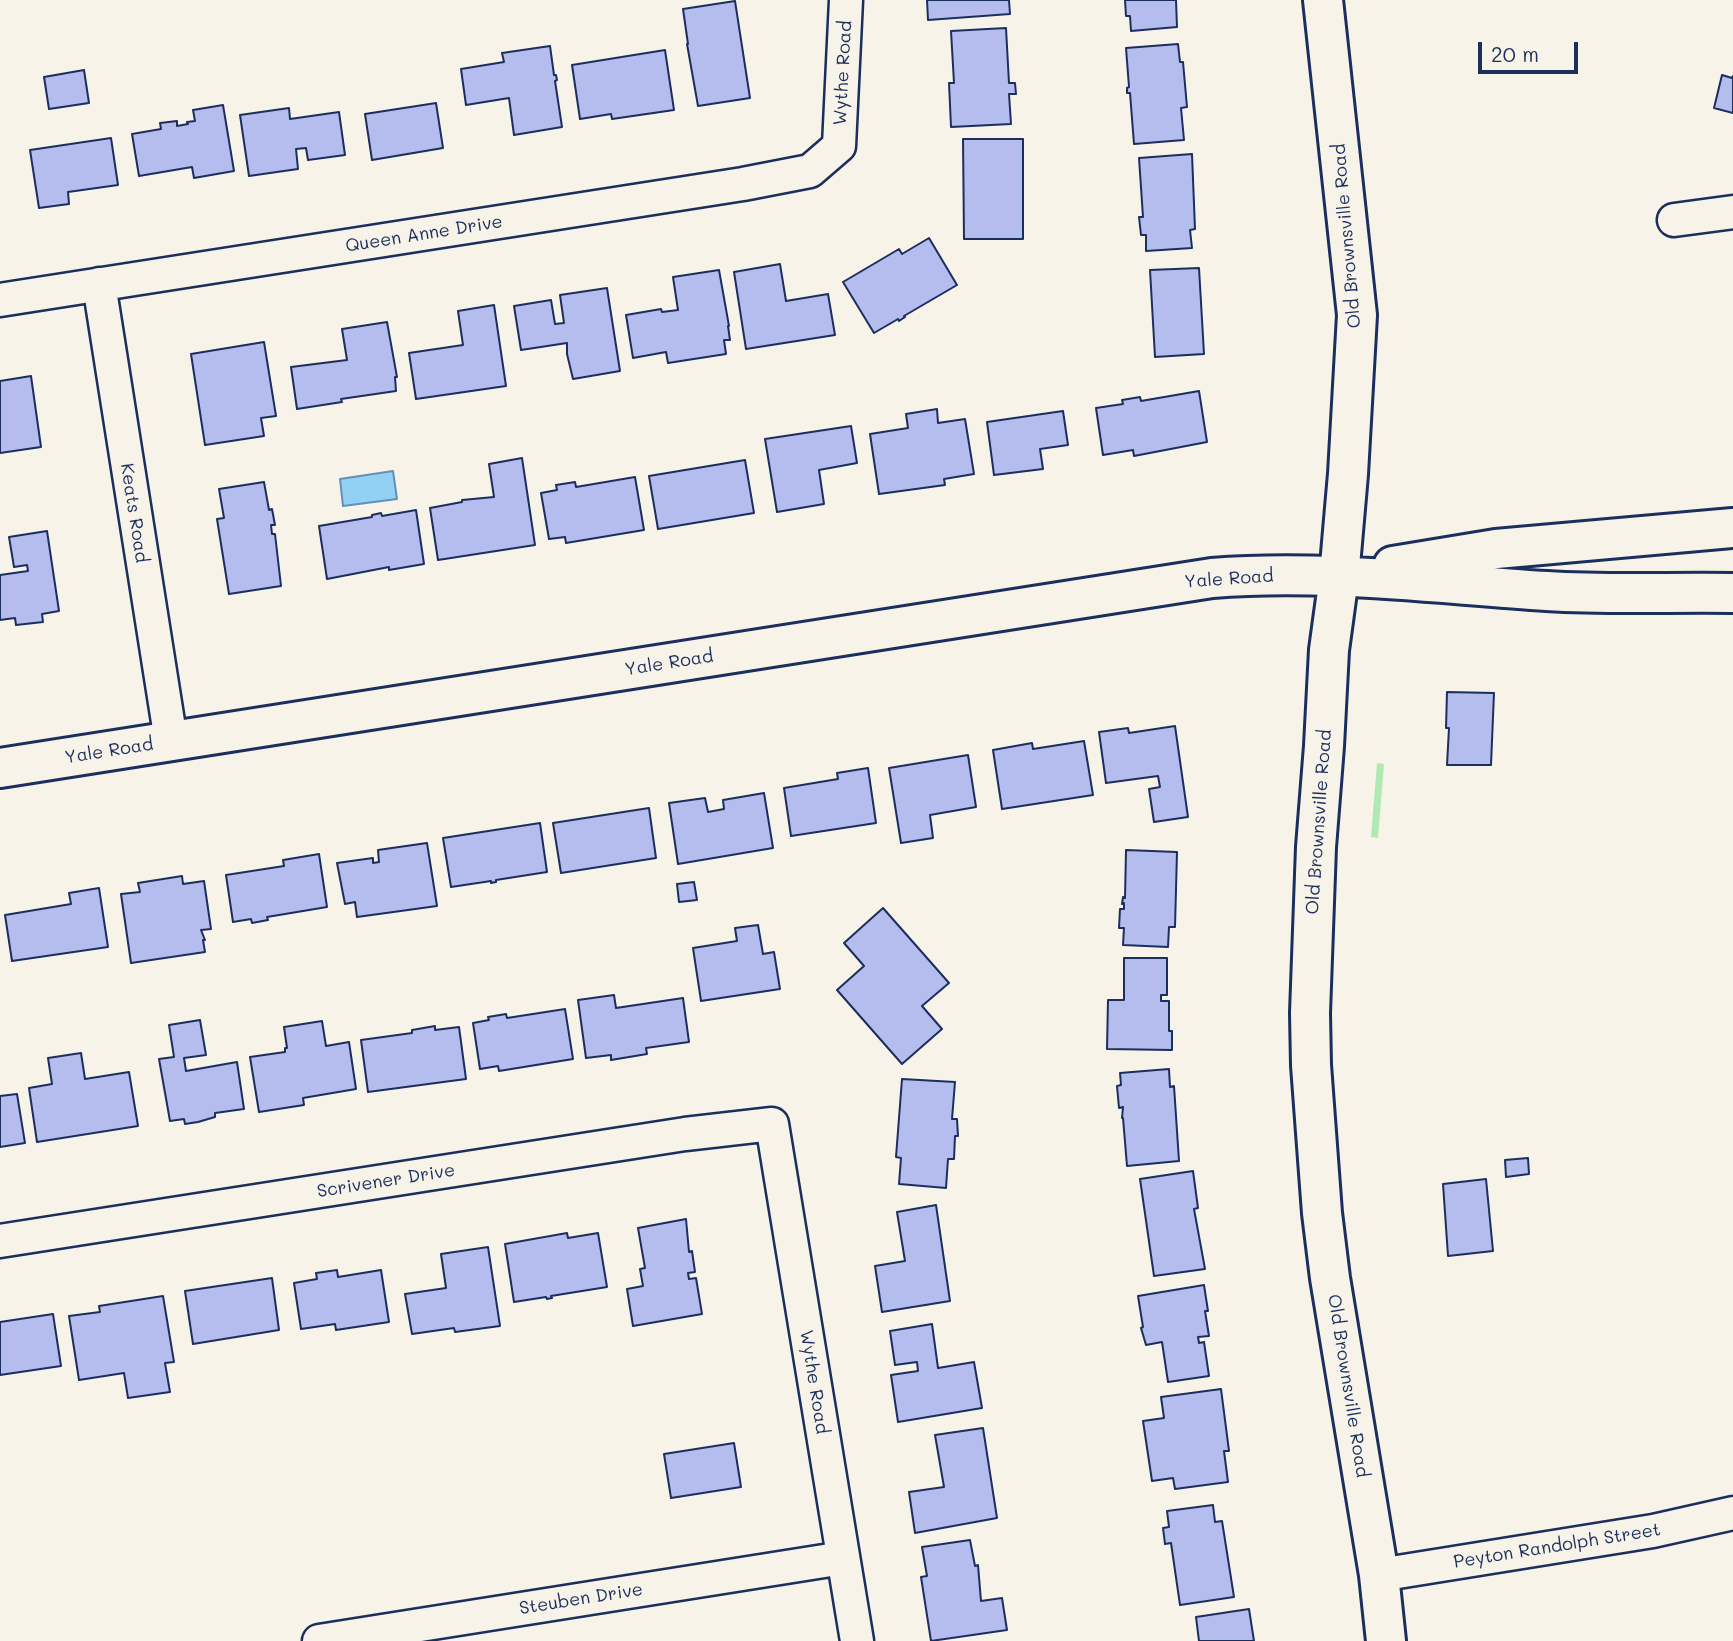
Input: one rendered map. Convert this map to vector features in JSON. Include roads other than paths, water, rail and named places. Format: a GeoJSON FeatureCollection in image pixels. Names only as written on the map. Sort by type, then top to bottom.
{"type":"FeatureCollection","features":[{"type":"Feature","properties":{"kind":"main road","name":"Old Brownsville Road"},"geometry":{"type":"LineString","coordinates":[[1323,0],[1357,315],[1339,577],[1329,650],[1316,846],[1310,1013],[1311,1065],[1322,1213],[1330,1278],[1379,1575],[1386,1641]]}},
{"type":"Feature","properties":{"kind":"main road","name":"Yale Road"},"geometry":{"type":"LineString","coordinates":[[1339,577],[1496,549],[1733,528]]}},
{"type":"Feature","properties":{"kind":"main road","name":"Yale Road"},"geometry":{"type":"LineString","coordinates":[[0,768],[1045,606],[1152,586],[1248,575],[1339,577],[1552,592],[1733,593]]}},
{"type":"Feature","properties":{"kind":"street","name":"Wythe Road"},"geometry":{"type":"LineString","coordinates":[[839,146],[846,0]]}},
{"type":"Feature","properties":{"kind":"street","name":"Queen Anne Drive"},"geometry":{"type":"LineString","coordinates":[[0,300],[743,184],[810,170],[839,146]]}},
{"type":"Feature","properties":{"kind":"street"},"geometry":{"type":"LineString","coordinates":[[1674,220],[1733,212]]}},
{"type":"Feature","properties":{"kind":"street","name":"Keats Road"},"geometry":{"type":"LineString","coordinates":[[99,284],[171,741]]}},
{"type":"Feature","properties":{"kind":"street","name":"Wythe Road"},"geometry":{"type":"LineString","coordinates":[[772,1124],[857,1641]]}},
{"type":"Feature","properties":{"kind":"street","name":"Scrivener Drive"},"geometry":{"type":"LineString","coordinates":[[0,1241],[685,1134],[772,1124]]}},
{"type":"Feature","properties":{"kind":"street","name":"Peyton Randolph Street"},"geometry":{"type":"LineString","coordinates":[[1379,1575],[1653,1531],[1733,1513]]}},
{"type":"Feature","properties":{"kind":"street","name":"Steuben Drive"},"geometry":{"type":"LineString","coordinates":[[319,1641],[843,1558]]}},
{"type":"Feature","properties":{"kind":"water"},"geometry":{"type":"Polygon","coordinates":[[[393,471],[397,499],[343,506],[340,479],[393,471]]]}}]}
